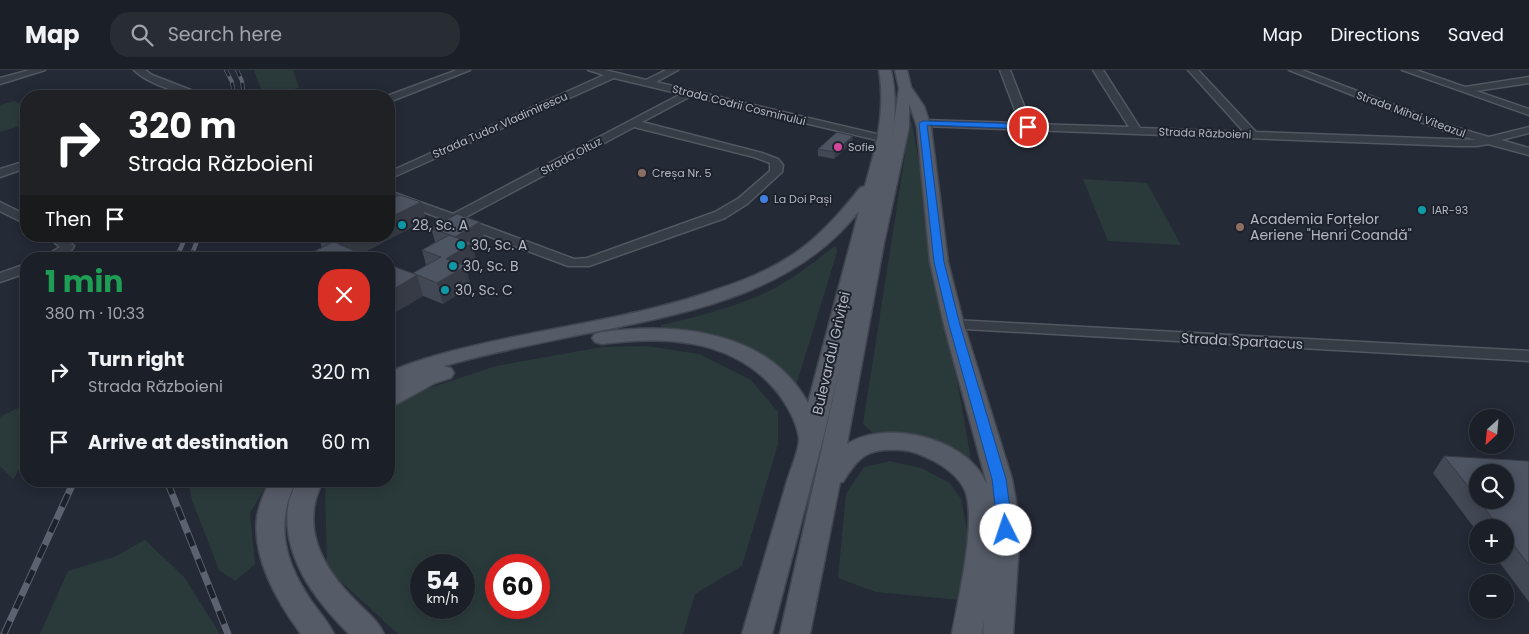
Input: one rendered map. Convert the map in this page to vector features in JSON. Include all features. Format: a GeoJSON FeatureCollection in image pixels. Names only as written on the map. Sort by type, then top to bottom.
{"type":"FeatureCollection","features":[{"type":"Feature","properties":{"kind":"main road","name":"Bulevardul Griviței"},"geometry":{"type":"LineString","coordinates":[[757,634],[811,438],[858,240],[885,139],[889,113],[889,88],[885,70]]}},
{"type":"Feature","properties":{"kind":"main road","name":"Bulevardul Griviței"},"geometry":{"type":"LineString","coordinates":[[903,79],[912,94],[923,123],[939,262],[954,325],[999,479],[1004,508],[1005,548],[998,634]]}},
{"type":"Feature","properties":{"kind":"main road","name":"Bulevardul Griviței"},"geometry":{"type":"LineString","coordinates":[[795,634],[825,496],[875,242],[902,127],[903,79]]}},
{"type":"Feature","properties":{"kind":"main road"},"geometry":{"type":"LineString","coordinates":[[395,377],[421,366],[460,355],[654,314],[742,290],[785,268],[824,240],[854,210],[876,176]]}},
{"type":"Feature","properties":{"kind":"main road"},"geometry":{"type":"LineString","coordinates":[[395,396],[427,378],[499,358],[611,336],[656,333],[680,335],[731,347],[752,357],[774,374],[790,391],[800,409],[811,438]]}},
{"type":"Feature","properties":{"kind":"main road"},"geometry":{"type":"LineString","coordinates":[[825,496],[842,459],[851,450],[871,442],[898,441],[915,444],[934,450],[961,466],[971,477],[979,492],[982,514],[967,634]]}},
{"type":"Feature","properties":{"kind":"main road"},"geometry":{"type":"LineString","coordinates":[[280,487],[270,520],[272,552],[297,603],[319,634]]}},
{"type":"Feature","properties":{"kind":"main road"},"geometry":{"type":"LineString","coordinates":[[308,487],[301,506],[302,534],[312,567],[334,600],[369,634]]}},
{"type":"Feature","properties":{"kind":"main road"},"geometry":{"type":"LineString","coordinates":[[288,586],[333,634]]}},
{"type":"Feature","properties":{"kind":"street"},"geometry":{"type":"LineString","coordinates":[[0,81],[40,70]]}},
{"type":"Feature","properties":{"kind":"street"},"geometry":{"type":"LineString","coordinates":[[139,70],[149,77],[185,90]]}},
{"type":"Feature","properties":{"kind":"street"},"geometry":{"type":"LineString","coordinates":[[395,97],[465,70]]}},
{"type":"Feature","properties":{"kind":"street","name":"Strada Codrii Cosminului"},"geometry":{"type":"LineString","coordinates":[[593,70],[885,139]]}},
{"type":"Feature","properties":{"kind":"street"},"geometry":{"type":"LineString","coordinates":[[647,83],[673,70]]}},
{"type":"Feature","properties":{"kind":"street"},"geometry":{"type":"LineString","coordinates":[[1005,70],[1028,127]]}},
{"type":"Feature","properties":{"kind":"street"},"geometry":{"type":"LineString","coordinates":[[1098,70],[1137,131]]}},
{"type":"Feature","properties":{"kind":"street"},"geometry":{"type":"LineString","coordinates":[[1194,70],[1253,135]]}},
{"type":"Feature","properties":{"kind":"street","name":"Strada Mihai Viteazul"},"geometry":{"type":"LineString","coordinates":[[1294,70],[1396,110],[1529,152]]}},
{"type":"Feature","properties":{"kind":"street"},"geometry":{"type":"LineString","coordinates":[[1407,70],[1529,112]]}},
{"type":"Feature","properties":{"kind":"street","name":"Strada Tudor Vladimirescu"},"geometry":{"type":"LineString","coordinates":[[395,173],[612,75]]}},
{"type":"Feature","properties":{"kind":"street"},"geometry":{"type":"LineString","coordinates":[[1462,89],[1529,80]]}},
{"type":"Feature","properties":{"kind":"street","name":"Strada Oituz"},"geometry":{"type":"LineString","coordinates":[[453,219],[690,93]]}},
{"type":"Feature","properties":{"kind":"street","name":"Strada Războieni"},"geometry":{"type":"LineString","coordinates":[[923,123],[1459,144],[1487,140]]}},
{"type":"Feature","properties":{"kind":"street"},"geometry":{"type":"LineString","coordinates":[[395,197],[573,263],[589,262],[720,216],[743,201],[776,172],[774,161],[766,158],[632,124]]}},
{"type":"Feature","properties":{"kind":"street"},"geometry":{"type":"LineString","coordinates":[[1487,140],[1529,130]]}},
{"type":"Feature","properties":{"kind":"street"},"geometry":{"type":"LineString","coordinates":[[0,173],[20,166]]}},
{"type":"Feature","properties":{"kind":"street"},"geometry":{"type":"LineString","coordinates":[[0,206],[20,217]]}},
{"type":"Feature","properties":{"kind":"street"},"geometry":{"type":"LineString","coordinates":[[61,252],[67,246],[62,242]]}},
{"type":"Feature","properties":{"kind":"street"},"geometry":{"type":"LineString","coordinates":[[0,278],[20,270]]}},
{"type":"Feature","properties":{"kind":"street","name":"Strada Spartacus"},"geometry":{"type":"LineString","coordinates":[[954,325],[1529,356]]}},
{"type":"Feature","properties":{"kind":"shaded area"},"geometry":{"type":"Polygon","coordinates":[[[254,70],[293,70],[299,88],[287,90],[262,90],[254,70]]]}},
{"type":"Feature","properties":{"kind":"shaded area"},"geometry":{"type":"Polygon","coordinates":[[[14,101],[20,104],[20,126],[0,132],[0,105],[14,101]]]}},
{"type":"Feature","properties":{"kind":"shaded area"},"geometry":{"type":"Polygon","coordinates":[[[910,123],[912,123],[973,471],[896,436],[874,434],[863,424],[910,123]]]}},
{"type":"Feature","properties":{"kind":"shaded area"},"geometry":{"type":"Polygon","coordinates":[[[1083,179],[1147,183],[1181,245],[1108,241],[1083,179]]]}},
{"type":"Feature","properties":{"kind":"shaded area"},"geometry":{"type":"Polygon","coordinates":[[[836,245],[837,252],[795,389],[770,363],[661,330],[661,325],[714,312],[765,293],[793,277],[836,245]]]}},
{"type":"Feature","properties":{"kind":"shaded area"},"geometry":{"type":"Polygon","coordinates":[[[647,346],[699,354],[751,380],[778,412],[778,444],[742,566],[695,594],[683,634],[398,634],[327,569],[325,487],[395,487],[395,404],[402,397],[496,366],[602,347],[647,346]]]}},
{"type":"Feature","properties":{"kind":"shaded area"},"geometry":{"type":"Polygon","coordinates":[[[20,407],[20,468],[13,479],[0,466],[0,417],[20,407]]]}},
{"type":"Feature","properties":{"kind":"shaded area"},"geometry":{"type":"Polygon","coordinates":[[[890,461],[921,468],[950,483],[961,499],[981,602],[876,592],[838,578],[846,494],[864,467],[890,461]]]}},
{"type":"Feature","properties":{"kind":"shaded area"},"geometry":{"type":"Polygon","coordinates":[[[189,487],[265,487],[250,513],[255,564],[235,581],[219,570],[192,500],[189,487]]]}},
{"type":"Feature","properties":{"kind":"shaded area"},"geometry":{"type":"Polygon","coordinates":[[[145,540],[184,577],[220,634],[40,634],[68,571],[114,557],[145,540]]]}},
{"type":"Feature","properties":{"kind":"building"},"geometry":{"type":"Polygon","coordinates":[[[837,132],[853,136],[835,152],[818,149],[837,132]]]}},
{"type":"Feature","properties":{"kind":"building"},"geometry":{"type":"Polygon","coordinates":[[[400,195],[421,202],[395,215],[395,197],[400,195]]]}},
{"type":"Feature","properties":{"kind":"building"},"geometry":{"type":"Polygon","coordinates":[[[457,214],[480,222],[455,237],[431,228],[457,214]]]}},
{"type":"Feature","properties":{"kind":"building"},"geometry":{"type":"Polygon","coordinates":[[[449,235],[472,243],[446,259],[466,266],[437,283],[413,273],[441,257],[422,250],[449,235]]]}},
{"type":"Feature","properties":{"kind":"building"},"geometry":{"type":"Polygon","coordinates":[[[333,242],[337,243],[335,242],[342,242],[338,244],[355,251],[313,252],[333,242]]]}},
{"type":"Feature","properties":{"kind":"building"},"geometry":{"type":"Polygon","coordinates":[[[395,267],[417,275],[395,288],[395,267]]]}},
{"type":"Feature","properties":{"kind":"building"},"geometry":{"type":"Polygon","coordinates":[[[1444,456],[1529,461],[1529,565],[1514,546],[1514,519],[1493,519],[1485,509],[1514,509],[1514,464],[1469,464],[1469,488],[1444,456]]]}},
{"type":"Feature","properties":{"kind":"railway"},"geometry":{"type":"LineString","coordinates":[[226,70],[232,82],[233,90]]}},
{"type":"Feature","properties":{"kind":"railway"},"geometry":{"type":"LineString","coordinates":[[237,70],[242,81],[243,90]]}},
{"type":"Feature","properties":{"kind":"railway"},"geometry":{"type":"LineString","coordinates":[[179,252],[183,242]]}},
{"type":"Feature","properties":{"kind":"railway"},"geometry":{"type":"LineString","coordinates":[[193,252],[197,242]]}},
{"type":"Feature","properties":{"kind":"railway"},"geometry":{"type":"LineString","coordinates":[[4,634],[71,487]]}},
{"type":"Feature","properties":{"kind":"railway"},"geometry":{"type":"LineString","coordinates":[[169,487],[228,634]]}},
{"type":"Feature","properties":{"kind":"place","name":"Sofie"},"geometry":{"type":"Point","coordinates":[838,147]}},
{"type":"Feature","properties":{"kind":"place","name":"Creșa Nr. 5"},"geometry":{"type":"Point","coordinates":[642,173]}},
{"type":"Feature","properties":{"kind":"place","name":"La Doi Pași"},"geometry":{"type":"Point","coordinates":[764,199]}},
{"type":"Feature","properties":{"kind":"place","name":"IAR-93"},"geometry":{"type":"Point","coordinates":[1422,210]}},
{"type":"Feature","properties":{"kind":"place","name":"28, Sc. A"},"geometry":{"type":"Point","coordinates":[402,225]}},
{"type":"Feature","properties":{"kind":"place","name":"Academia Forțelor Aeriene \"Henri Coandă\""},"geometry":{"type":"Point","coordinates":[1240,227]}},
{"type":"Feature","properties":{"kind":"place","name":"30, Sc. A"},"geometry":{"type":"Point","coordinates":[461,245]}},
{"type":"Feature","properties":{"kind":"place","name":"30, Sc. B"},"geometry":{"type":"Point","coordinates":[453,266]}},
{"type":"Feature","properties":{"kind":"place","name":"30, Sc. C"},"geometry":{"type":"Point","coordinates":[445,290]}},
{"type":"Feature","properties":{"kind":"route"},"geometry":{"type":"LineString","coordinates":[[1006,530],[999,479],[954,325],[939,262],[923,123],[1028,127]]}}]}
